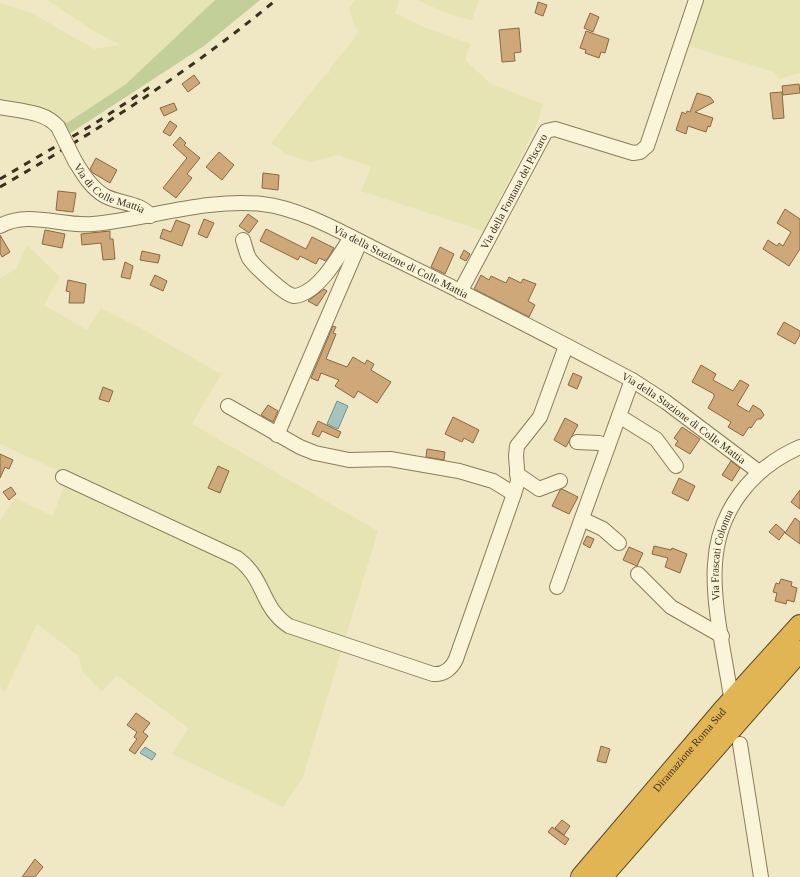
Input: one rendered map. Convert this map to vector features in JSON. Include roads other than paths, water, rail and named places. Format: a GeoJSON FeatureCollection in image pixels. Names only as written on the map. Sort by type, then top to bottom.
{"type":"FeatureCollection","features":[{"type":"Feature","properties":{"kind":"highway","name":"Diramazione Roma Sud"},"geometry":{"type":"LineString","coordinates":[[581,877],[723,710],[800,625]]}},
{"type":"Feature","properties":{"kind":"highway","name":"Diramazione Roma Sud"},"geometry":{"type":"LineString","coordinates":[[602,877],[800,651]]}},
{"type":"Feature","properties":{"kind":"street","name":"Via della Fontana del Piscaro"},"geometry":{"type":"LineString","coordinates":[[460,292],[546,131],[556,129],[633,153],[640,152],[647,146],[696,0]]}},
{"type":"Feature","properties":{"kind":"street","name":"Via di Colle Mattia"},"geometry":{"type":"LineString","coordinates":[[0,107],[42,116],[49,119],[58,127],[88,180],[101,193],[114,201],[139,208],[150,216]]}},
{"type":"Feature","properties":{"kind":"street","name":"Via della Stazione di Colle Mattia"},"geometry":{"type":"LineString","coordinates":[[0,226],[10,221],[24,219],[82,225],[209,206],[263,204],[290,210],[356,240],[632,380],[666,402],[759,472]]}},
{"type":"Feature","properties":{"kind":"street"},"geometry":{"type":"LineString","coordinates":[[243,240],[246,252],[252,262],[285,292],[294,296],[304,293],[324,276],[356,240]]}},
{"type":"Feature","properties":{"kind":"street"},"geometry":{"type":"LineString","coordinates":[[277,435],[356,240]]}},
{"type":"Feature","properties":{"kind":"street"},"geometry":{"type":"LineString","coordinates":[[63,477],[237,558],[254,574],[272,611],[289,626],[433,674],[446,672],[453,666],[514,494],[518,481],[517,446],[540,417],[566,346]]}},
{"type":"Feature","properties":{"kind":"street"},"geometry":{"type":"LineString","coordinates":[[557,587],[632,380]]}},
{"type":"Feature","properties":{"kind":"street"},"geometry":{"type":"LineString","coordinates":[[228,406],[304,449],[327,456],[356,460],[390,459],[463,472],[493,481],[514,494]]}},
{"type":"Feature","properties":{"kind":"street"},"geometry":{"type":"LineString","coordinates":[[619,416],[656,439],[676,466]]}},
{"type":"Feature","properties":{"kind":"street"},"geometry":{"type":"LineString","coordinates":[[577,442],[599,443],[608,446]]}},
{"type":"Feature","properties":{"kind":"street","name":"Via Frascati Colonna"},"geometry":{"type":"LineString","coordinates":[[731,697],[715,574],[718,542],[736,499],[747,484],[759,472],[778,458],[800,447]]}},
{"type":"Feature","properties":{"kind":"street"},"geometry":{"type":"LineString","coordinates":[[518,474],[539,489],[560,481]]}},
{"type":"Feature","properties":{"kind":"street"},"geometry":{"type":"LineString","coordinates":[[582,519],[603,529],[619,543]]}},
{"type":"Feature","properties":{"kind":"street"},"geometry":{"type":"LineString","coordinates":[[638,574],[671,607],[722,636]]}},
{"type":"Feature","properties":{"kind":"street"},"geometry":{"type":"LineString","coordinates":[[740,744],[761,877]]}},
{"type":"Feature","properties":{"kind":"water"},"geometry":{"type":"Polygon","coordinates":[[[337,401],[348,406],[338,429],[327,424],[337,401]]]}},
{"type":"Feature","properties":{"kind":"water"},"geometry":{"type":"Polygon","coordinates":[[[145,747],[156,754],[152,760],[140,753],[145,747]]]}},
{"type":"Feature","properties":{"kind":"railway"},"geometry":{"type":"LineString","coordinates":[[0,187],[107,122],[176,76],[276,0]]}},
{"type":"Feature","properties":{"kind":"railway"},"geometry":{"type":"LineString","coordinates":[[0,179],[94,124],[150,87]]}}]}
